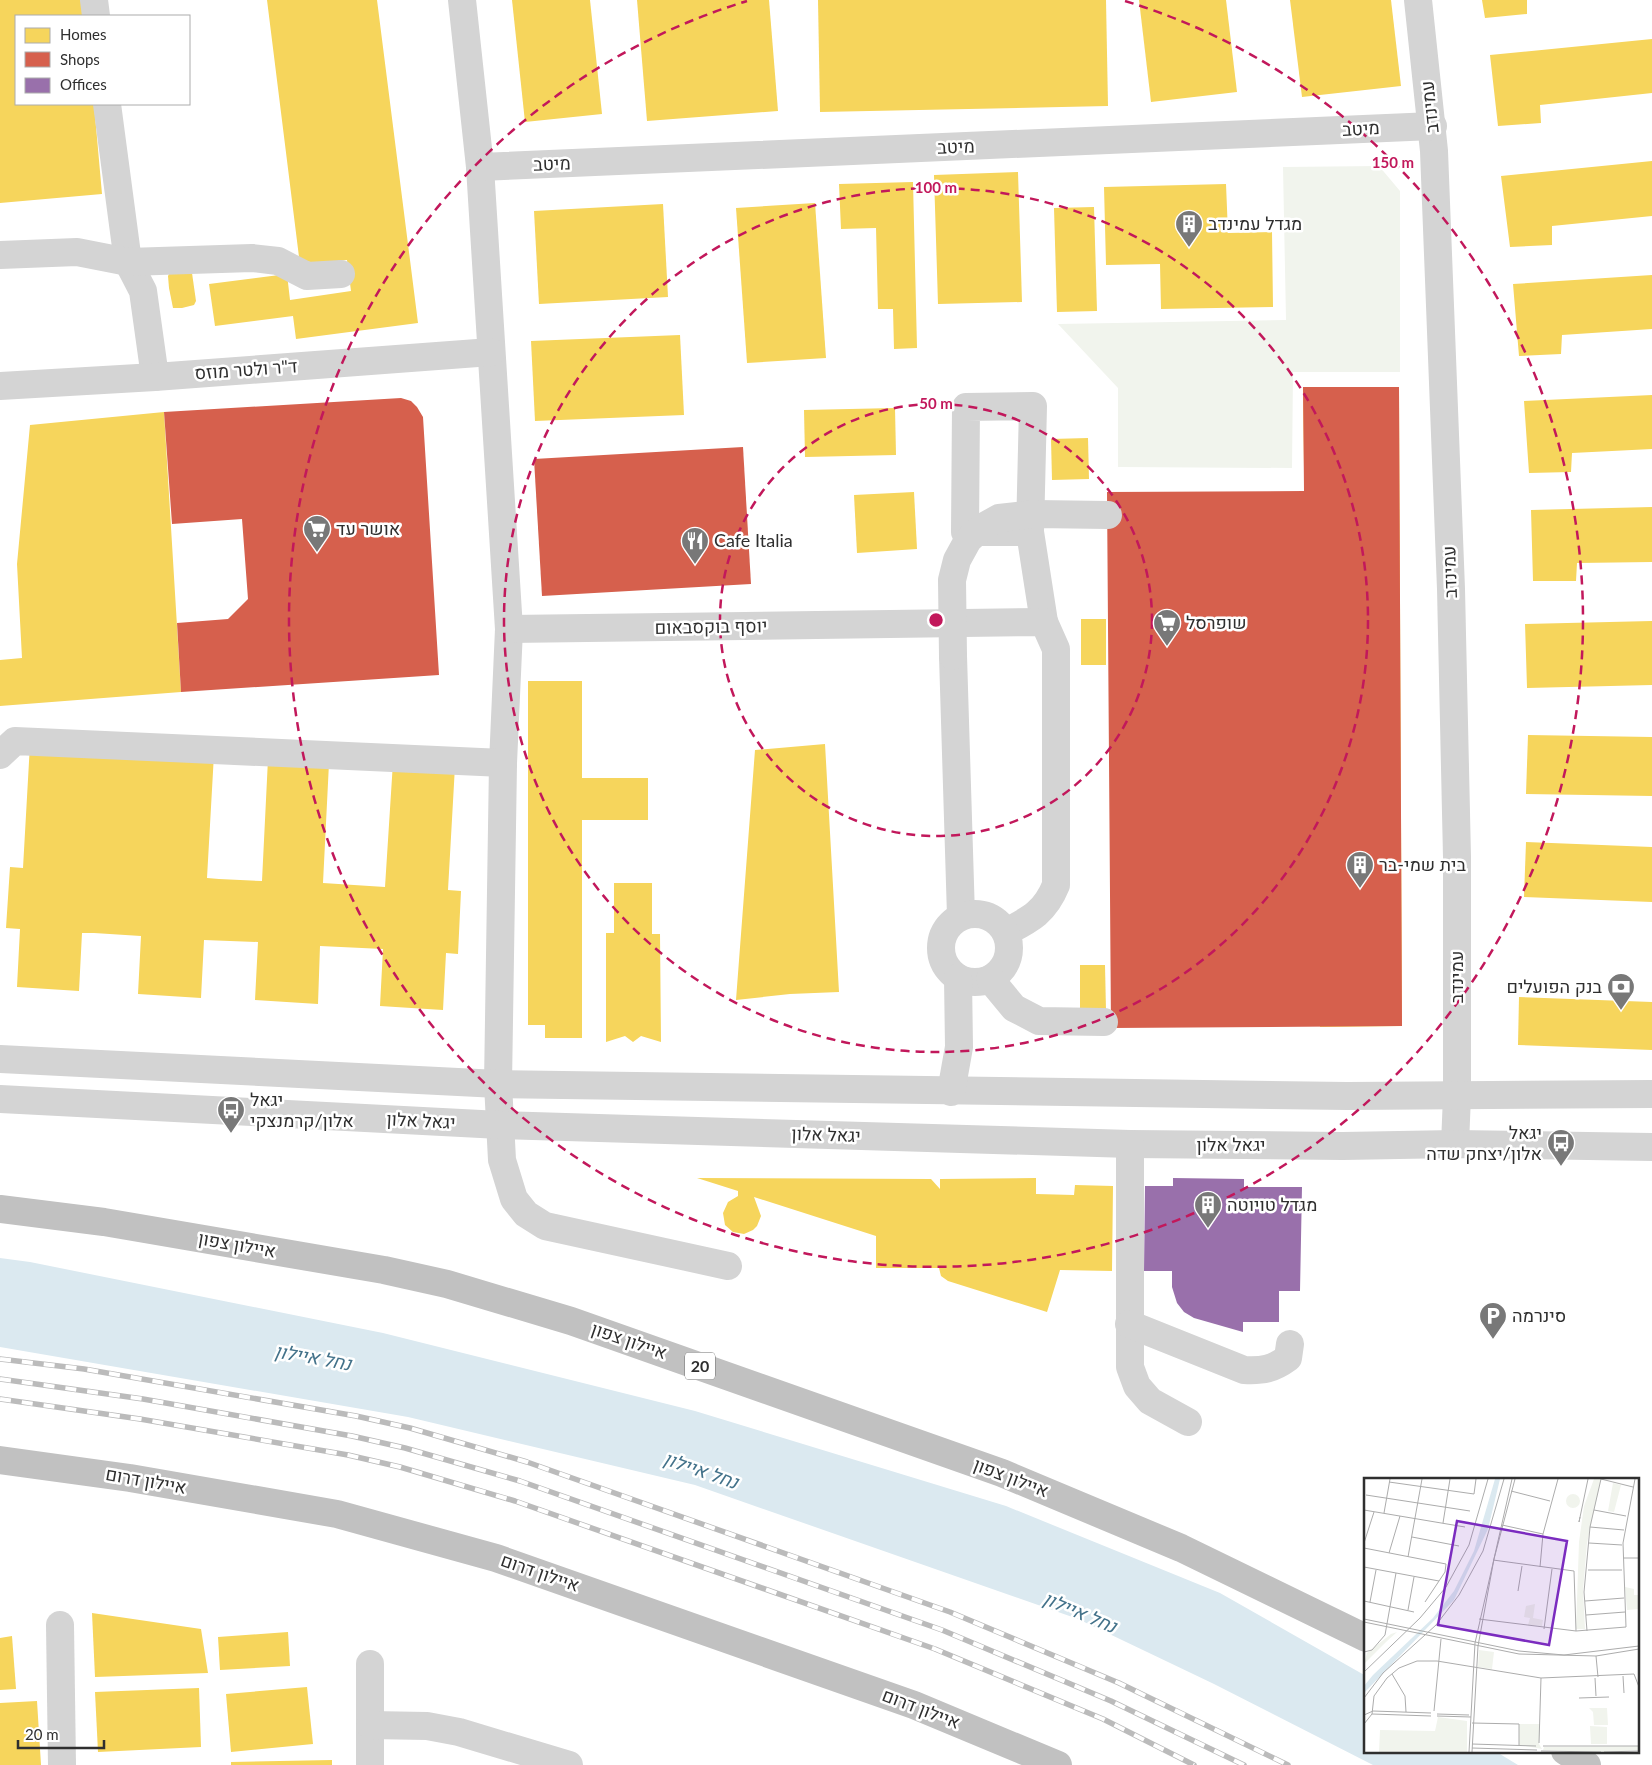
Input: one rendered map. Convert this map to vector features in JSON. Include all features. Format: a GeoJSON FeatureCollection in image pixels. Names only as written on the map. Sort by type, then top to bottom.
{"type":"FeatureCollection","features":[{"type":"Feature","properties":{"kind":"highway","name":"איילון צפון"},"geometry":{"type":"LineString","coordinates":[[0,1209],[114,1224],[384,1270],[447,1284],[571,1321],[1002,1473],[1181,1548],[1364,1637]]}},
{"type":"Feature","properties":{"kind":"highway","name":"איילון דרום"},"geometry":{"type":"LineString","coordinates":[[0,1460],[130,1478],[337,1514],[488,1555],[914,1705],[1058,1765]]}},
{"type":"Feature","properties":{"kind":"highway"},"geometry":{"type":"LineString","coordinates":[[1567,1752],[1587,1765]]}},
{"type":"Feature","properties":{"kind":"street"},"geometry":{"type":"LineString","coordinates":[[94,0],[96,15]]}},
{"type":"Feature","properties":{"kind":"street"},"geometry":{"type":"LineString","coordinates":[[462,0],[480,167],[508,629],[498,1084],[502,1160],[514,1199],[526,1214],[545,1226],[728,1266]]}},
{"type":"Feature","properties":{"kind":"street","name":"עמינדב"},"geometry":{"type":"LineString","coordinates":[[1418,0],[1433,126],[1452,619],[1457,857],[1457,1096],[1455,1144]]}},
{"type":"Feature","properties":{"kind":"street"},"geometry":{"type":"LineString","coordinates":[[107,105],[128,262],[143,291],[155,376]]}},
{"type":"Feature","properties":{"kind":"street","name":"מיטב"},"geometry":{"type":"LineString","coordinates":[[480,167],[1433,126]]}},
{"type":"Feature","properties":{"kind":"street"},"geometry":{"type":"LineString","coordinates":[[0,255],[77,252],[128,262],[252,258],[278,261],[307,276],[342,274]]}},
{"type":"Feature","properties":{"kind":"street","name":"ד\"ר ולטר מוזס"},"geometry":{"type":"LineString","coordinates":[[0,386],[491,352]]}},
{"type":"Feature","properties":{"kind":"street"},"geometry":{"type":"LineString","coordinates":[[1006,932],[1035,915],[1049,902],[1056,885],[1056,649],[1044,622],[1030,532],[1033,406],[966,407],[965,532],[1030,532]]}},
{"type":"Feature","properties":{"kind":"street"},"geometry":{"type":"LineString","coordinates":[[961,916],[952,580],[957,560],[968,540],[981,528],[999,518],[1035,514],[1108,514]]}},
{"type":"Feature","properties":{"kind":"street","name":"יוסף בוקסבאום"},"geometry":{"type":"LineString","coordinates":[[508,629],[1044,622]]}},
{"type":"Feature","properties":{"kind":"street"},"geometry":{"type":"LineString","coordinates":[[0,755],[15,742],[504,763]]}},
{"type":"Feature","properties":{"kind":"street"},"geometry":{"type":"LineString","coordinates":[[976,913],[992,917],[1006,932],[1009,954],[1005,964],[990,979],[968,982],[958,978],[943,962],[940,951],[941,940],[945,930],[961,916],[976,913]]}},
{"type":"Feature","properties":{"kind":"street"},"geometry":{"type":"LineString","coordinates":[[951,1092],[958,1047],[958,978]]}},
{"type":"Feature","properties":{"kind":"street"},"geometry":{"type":"LineString","coordinates":[[990,979],[1014,1008],[1039,1021],[1104,1022]]}},
{"type":"Feature","properties":{"kind":"street"},"geometry":{"type":"LineString","coordinates":[[0,1059],[498,1084],[951,1092],[1347,1096],[1652,1094]]}},
{"type":"Feature","properties":{"kind":"street","name":"יגאל אלון"},"geometry":{"type":"LineString","coordinates":[[0,1099],[500,1124],[1130,1144],[1343,1146],[1455,1144],[1652,1147]]}},
{"type":"Feature","properties":{"kind":"street"},"geometry":{"type":"LineString","coordinates":[[1130,1144],[1130,1367],[1137,1386],[1150,1401],[1188,1422]]}},
{"type":"Feature","properties":{"kind":"street"},"geometry":{"type":"LineString","coordinates":[[1129,1324],[1244,1370],[1262,1370],[1278,1366],[1288,1358],[1290,1344]]}},
{"type":"Feature","properties":{"kind":"street"},"geometry":{"type":"LineString","coordinates":[[60,1625],[62,1765]]}},
{"type":"Feature","properties":{"kind":"street"},"geometry":{"type":"LineString","coordinates":[[370,1664],[370,1765]]}},
{"type":"Feature","properties":{"kind":"street"},"geometry":{"type":"LineString","coordinates":[[370,1725],[427,1726],[459,1732],[569,1765]]}},
{"type":"Feature","properties":{"kind":"shaded area"},"geometry":{"type":"Polygon","coordinates":[[[1379,166],[1400,191],[1400,372],[1293,372],[1292,468],[1118,467],[1118,388],[1058,324],[1286,320],[1283,167],[1379,166]]]}},
{"type":"Feature","properties":{"kind":"water","name":"נחל איילון"},"geometry":{"type":"Polygon","coordinates":[[[0,1258],[30,1262],[383,1333],[695,1411],[1006,1506],[1220,1593],[1364,1675],[1364,1752],[1497,1752],[1518,1765],[1373,1765],[1214,1684],[1078,1619],[695,1485],[408,1417],[0,1347],[0,1258]]]}},
{"type":"Feature","properties":{"kind":"building: Homes"},"geometry":{"type":"Polygon","coordinates":[[[0,0],[84,0],[86,15],[15,15],[15,105],[94,105],[102,194],[0,203],[0,0]]]}},
{"type":"Feature","properties":{"kind":"building: Homes"},"geometry":{"type":"Polygon","coordinates":[[[267,0],[377,0],[418,323],[296,339],[293,316],[215,326],[209,284],[287,274],[290,300],[351,291],[347,260],[300,265],[267,0]]]}},
{"type":"Feature","properties":{"kind":"building: Homes"},"geometry":{"type":"Polygon","coordinates":[[[512,0],[590,0],[602,114],[525,122],[512,0]]]}},
{"type":"Feature","properties":{"kind":"building: Homes"},"geometry":{"type":"Polygon","coordinates":[[[637,0],[769,0],[778,111],[647,121],[637,0]]]}},
{"type":"Feature","properties":{"kind":"building: Homes"},"geometry":{"type":"Polygon","coordinates":[[[818,0],[1106,0],[1108,106],[820,112],[818,0]]]}},
{"type":"Feature","properties":{"kind":"building: Homes"},"geometry":{"type":"Polygon","coordinates":[[[1139,0],[1226,0],[1237,92],[1151,102],[1139,0]]]}},
{"type":"Feature","properties":{"kind":"building: Homes"},"geometry":{"type":"Polygon","coordinates":[[[1290,0],[1391,0],[1401,86],[1302,97],[1290,0]]]}},
{"type":"Feature","properties":{"kind":"building: Homes"},"geometry":{"type":"Polygon","coordinates":[[[1482,0],[1527,0],[1527,14],[1485,18],[1482,0]]]}},
{"type":"Feature","properties":{"kind":"building: Homes"},"geometry":{"type":"Polygon","coordinates":[[[1652,39],[1652,93],[1540,105],[1541,123],[1498,126],[1490,55],[1652,39]]]}},
{"type":"Feature","properties":{"kind":"building: Homes"},"geometry":{"type":"Polygon","coordinates":[[[1652,161],[1652,216],[1552,226],[1552,245],[1510,247],[1501,176],[1652,161]]]}},
{"type":"Feature","properties":{"kind":"building: Homes"},"geometry":{"type":"Polygon","coordinates":[[[1018,172],[1022,302],[938,304],[934,175],[1018,172]]]}},
{"type":"Feature","properties":{"kind":"building: Homes"},"geometry":{"type":"Polygon","coordinates":[[[913,182],[917,348],[894,349],[893,309],[878,309],[876,228],[841,229],[839,184],[913,182]]]}},
{"type":"Feature","properties":{"kind":"building: Homes","name":"מגדל עמינדב"},"geometry":{"type":"Polygon","coordinates":[[[1226,184],[1228,233],[1272,232],[1273,307],[1161,309],[1160,264],[1106,265],[1104,187],[1226,184]]]}},
{"type":"Feature","properties":{"kind":"building: Homes"},"geometry":{"type":"Polygon","coordinates":[[[815,203],[826,358],[747,363],[736,208],[815,203]]]}},
{"type":"Feature","properties":{"kind":"building: Homes"},"geometry":{"type":"Polygon","coordinates":[[[663,204],[668,297],[539,304],[534,211],[663,204]]]}},
{"type":"Feature","properties":{"kind":"building: Homes"},"geometry":{"type":"Polygon","coordinates":[[[1094,207],[1097,311],[1057,312],[1054,208],[1094,207]]]}},
{"type":"Feature","properties":{"kind":"building: Homes"},"geometry":{"type":"Polygon","coordinates":[[[170,272],[192,273],[196,301],[194,305],[173,308],[168,276],[170,272]]]}},
{"type":"Feature","properties":{"kind":"building: Homes"},"geometry":{"type":"Polygon","coordinates":[[[1652,275],[1652,329],[1562,335],[1561,354],[1519,356],[1513,284],[1652,275]]]}},
{"type":"Feature","properties":{"kind":"building: Homes"},"geometry":{"type":"Polygon","coordinates":[[[680,335],[684,415],[535,421],[531,341],[680,335]]]}},
{"type":"Feature","properties":{"kind":"building: Homes"},"geometry":{"type":"Polygon","coordinates":[[[1303,387],[1399,387],[1402,1026],[1320,1027],[1318,705],[1307,706],[1303,387]]]}},
{"type":"Feature","properties":{"kind":"building: Homes"},"geometry":{"type":"Polygon","coordinates":[[[1652,395],[1652,449],[1572,453],[1571,472],[1529,473],[1524,401],[1652,395]]]}},
{"type":"Feature","properties":{"kind":"building: Homes"},"geometry":{"type":"Polygon","coordinates":[[[895,408],[896,455],[805,457],[804,410],[895,408]]]}},
{"type":"Feature","properties":{"kind":"building: Homes"},"geometry":{"type":"Polygon","coordinates":[[[164,412],[181,692],[0,706],[0,660],[22,658],[17,564],[30,425],[164,412]]]}},
{"type":"Feature","properties":{"kind":"building: Homes"},"geometry":{"type":"Polygon","coordinates":[[[1088,438],[1089,479],[1052,480],[1051,439],[1088,438]]]}},
{"type":"Feature","properties":{"kind":"building: Homes"},"geometry":{"type":"Polygon","coordinates":[[[914,492],[917,549],[857,553],[854,495],[914,492]]]}},
{"type":"Feature","properties":{"kind":"building: Homes"},"geometry":{"type":"Polygon","coordinates":[[[1652,507],[1652,562],[1577,563],[1576,581],[1533,581],[1531,510],[1652,507]]]}},
{"type":"Feature","properties":{"kind":"building: Homes"},"geometry":{"type":"Polygon","coordinates":[[[1081,619],[1106,619],[1106,665],[1081,665],[1081,619]]]}},
{"type":"Feature","properties":{"kind":"building: Homes"},"geometry":{"type":"Polygon","coordinates":[[[1652,621],[1652,685],[1527,688],[1525,624],[1652,621]]]}},
{"type":"Feature","properties":{"kind":"building: Homes"},"geometry":{"type":"Polygon","coordinates":[[[528,681],[582,681],[582,778],[648,778],[648,820],[582,820],[582,1038],[545,1038],[545,1025],[528,1025],[528,681]]]}},
{"type":"Feature","properties":{"kind":"building: Homes"},"geometry":{"type":"Polygon","coordinates":[[[1528,735],[1652,737],[1652,796],[1526,794],[1528,735]]]}},
{"type":"Feature","properties":{"kind":"building: Homes"},"geometry":{"type":"Polygon","coordinates":[[[30,744],[214,754],[207,878],[219,879],[262,881],[268,759],[329,763],[323,883],[385,887],[393,762],[455,766],[448,890],[461,891],[458,954],[446,953],[443,1010],[380,1006],[383,949],[320,946],[318,1004],[255,1000],[258,942],[204,940],[201,998],[138,994],[141,936],[94,933],[82,933],[79,991],[17,987],[20,929],[6,928],[10,867],[23,868],[30,744]]]}},
{"type":"Feature","properties":{"kind":"building: Homes"},"geometry":{"type":"Polygon","coordinates":[[[825,744],[839,992],[790,994],[736,1000],[755,750],[825,744]]]}},
{"type":"Feature","properties":{"kind":"building: Homes"},"geometry":{"type":"Polygon","coordinates":[[[1526,842],[1652,847],[1652,902],[1524,897],[1526,842]]]}},
{"type":"Feature","properties":{"kind":"building: Homes"},"geometry":{"type":"Polygon","coordinates":[[[614,883],[652,883],[652,934],[660,934],[661,1042],[641,1036],[633,1042],[625,1036],[606,1042],[606,933],[614,933],[614,883]]]}},
{"type":"Feature","properties":{"kind":"building: Homes"},"geometry":{"type":"Polygon","coordinates":[[[1080,965],[1105,965],[1106,1011],[1080,1011],[1080,965]]]}},
{"type":"Feature","properties":{"kind":"building: Homes"},"geometry":{"type":"Polygon","coordinates":[[[1519,997],[1652,1002],[1652,1050],[1518,1045],[1519,997]]]}},
{"type":"Feature","properties":{"kind":"building: Homes"},"geometry":{"type":"Polygon","coordinates":[[[697,1178],[931,1179],[940,1189],[940,1179],[1036,1178],[1036,1194],[1074,1195],[1075,1185],[1113,1186],[1112,1271],[1060,1270],[1047,1312],[948,1281],[941,1276],[939,1268],[876,1268],[876,1236],[754,1197],[761,1216],[757,1226],[744,1234],[733,1232],[725,1225],[723,1213],[728,1202],[738,1196],[738,1191],[697,1178]]]}},
{"type":"Feature","properties":{"kind":"building: Homes"},"geometry":{"type":"Polygon","coordinates":[[[92,1613],[201,1629],[208,1673],[95,1677],[92,1613]]]}},
{"type":"Feature","properties":{"kind":"building: Homes"},"geometry":{"type":"Polygon","coordinates":[[[288,1632],[290,1666],[220,1670],[218,1637],[288,1632]]]}},
{"type":"Feature","properties":{"kind":"building: Homes"},"geometry":{"type":"Polygon","coordinates":[[[12,1636],[16,1689],[0,1690],[0,1638],[12,1636]]]}},
{"type":"Feature","properties":{"kind":"building: Homes"},"geometry":{"type":"Polygon","coordinates":[[[307,1687],[313,1744],[231,1752],[226,1694],[307,1687]]]}},
{"type":"Feature","properties":{"kind":"building: Homes"},"geometry":{"type":"Polygon","coordinates":[[[199,1688],[201,1747],[98,1752],[95,1692],[199,1688]]]}},
{"type":"Feature","properties":{"kind":"building: Homes"},"geometry":{"type":"Polygon","coordinates":[[[37,1701],[41,1765],[0,1765],[0,1703],[37,1701]]]}},
{"type":"Feature","properties":{"kind":"building: Homes"},"geometry":{"type":"Polygon","coordinates":[[[332,1760],[332,1765],[231,1765],[231,1762],[332,1760]]]}},
{"type":"Feature","properties":{"kind":"building: Shops"},"geometry":{"type":"Polygon","coordinates":[[[1303,387],[1399,387],[1402,1026],[1111,1028],[1107,492],[1304,491],[1303,387]]]}},
{"type":"Feature","properties":{"kind":"building: Shops"},"geometry":{"type":"Polygon","coordinates":[[[401,398],[411,401],[423,417],[439,675],[181,692],[177,623],[228,619],[248,599],[242,519],[172,524],[164,412],[401,398]]]}},
{"type":"Feature","properties":{"kind":"building: Shops"},"geometry":{"type":"Polygon","coordinates":[[[743,447],[751,584],[542,596],[534,459],[743,447]]]}},
{"type":"Feature","properties":{"kind":"building: Offices"},"geometry":{"type":"Polygon","coordinates":[[[1173,1178],[1244,1179],[1244,1187],[1302,1187],[1300,1291],[1279,1291],[1279,1322],[1243,1322],[1243,1332],[1194,1318],[1184,1312],[1177,1303],[1172,1287],[1172,1271],[1144,1271],[1145,1186],[1173,1186],[1173,1178]]]}},
{"type":"Feature","properties":{"kind":"railway"},"geometry":{"type":"LineString","coordinates":[[0,1359],[84,1369],[356,1416],[410,1428],[527,1462],[950,1612],[1119,1683],[1288,1765]]}},
{"type":"Feature","properties":{"kind":"railway"},"geometry":{"type":"LineString","coordinates":[[0,1379],[143,1399],[352,1436],[405,1448],[520,1481],[942,1630],[1111,1701],[1244,1765]]}},
{"type":"Feature","properties":{"kind":"railway"},"geometry":{"type":"LineString","coordinates":[[0,1399],[140,1419],[348,1455],[400,1467],[515,1501],[935,1649],[1103,1719],[1194,1765]]}},
{"type":"Feature","properties":{"kind":"place","name":"מגדל עמינדב"},"geometry":{"type":"Point","coordinates":[1189,248]}},
{"type":"Feature","properties":{"kind":"place","name":"אושר עד"},"geometry":{"type":"Point","coordinates":[317,553]}},
{"type":"Feature","properties":{"kind":"place","name":"Cafe Italia"},"geometry":{"type":"Point","coordinates":[695,565]}},
{"type":"Feature","properties":{"kind":"place","name":"שופרסל"},"geometry":{"type":"Point","coordinates":[1167,647]}},
{"type":"Feature","properties":{"kind":"place","name":"בית שמי-בר"},"geometry":{"type":"Point","coordinates":[1360,889]}},
{"type":"Feature","properties":{"kind":"place","name":"בנק הפועלים"},"geometry":{"type":"Point","coordinates":[1621,1011]}},
{"type":"Feature","properties":{"kind":"place","name":"יגאל אלון/קרמנצקי"},"geometry":{"type":"Point","coordinates":[231,1134]}},
{"type":"Feature","properties":{"kind":"place","name":"יגאל אלון/יצחק שדה"},"geometry":{"type":"Point","coordinates":[1561,1167]}},
{"type":"Feature","properties":{"kind":"place","name":"מגדל טויוטה"},"geometry":{"type":"Point","coordinates":[1208,1229]}},
{"type":"Feature","properties":{"kind":"place","name":"סינרמה"},"geometry":{"type":"Point","coordinates":[1493,1340]}}]}
